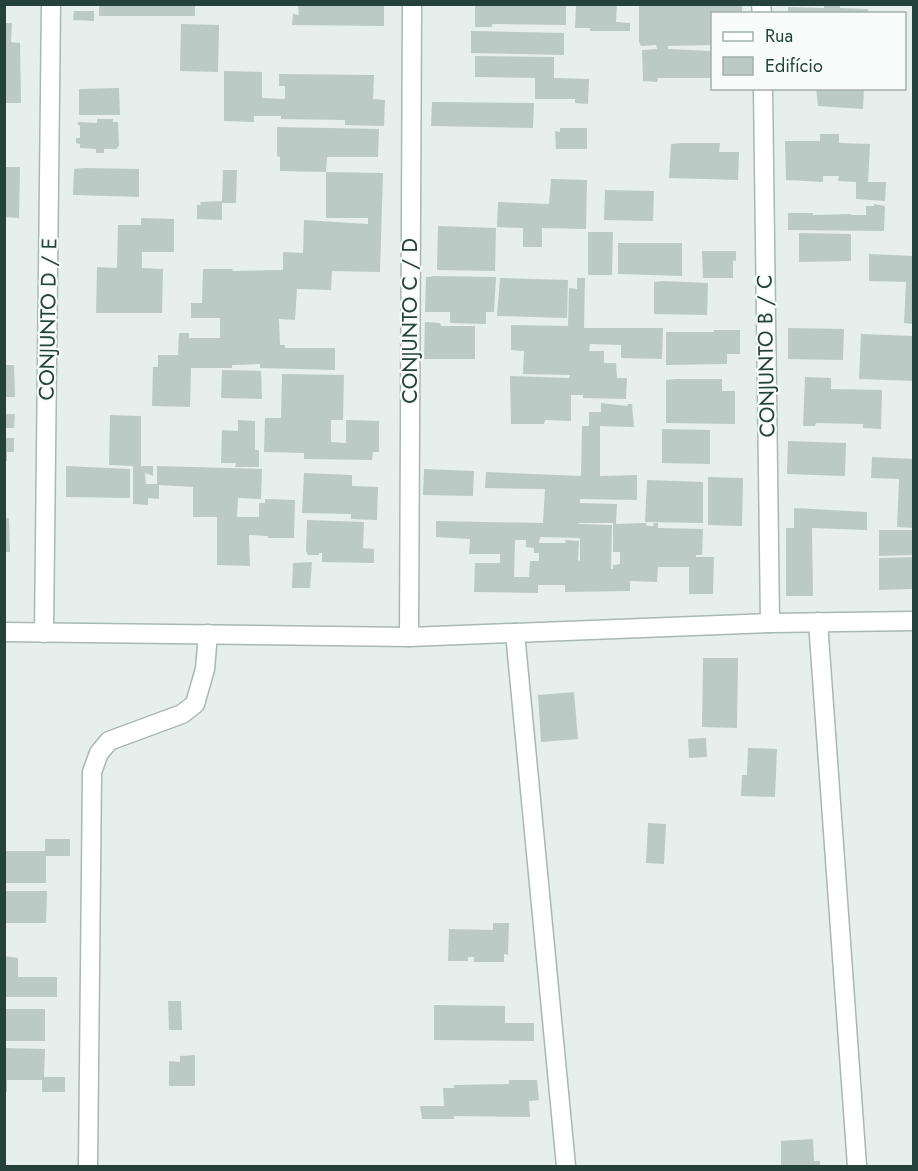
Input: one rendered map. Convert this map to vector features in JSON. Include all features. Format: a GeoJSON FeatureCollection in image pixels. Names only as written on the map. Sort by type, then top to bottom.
{"type":"FeatureCollection","features":[{"type":"Feature","properties":{"kind":"street","name":"CONJUNTO D / E"},"geometry":{"type":"LineString","coordinates":[[44,633],[51,4]]}},
{"type":"Feature","properties":{"kind":"street","name":"CONJUNTO C / D"},"geometry":{"type":"LineString","coordinates":[[409,637],[412,4]]}},
{"type":"Feature","properties":{"kind":"street","name":"CONJUNTO B / C"},"geometry":{"type":"LineString","coordinates":[[763,90],[770,623]]}},
{"type":"Feature","properties":{"kind":"street"},"geometry":{"type":"LineString","coordinates":[[4,632],[409,637],[770,623],[914,621]]}},
{"type":"Feature","properties":{"kind":"street"},"geometry":{"type":"LineString","coordinates":[[818,622],[857,1167]]}},
{"type":"Feature","properties":{"kind":"street"},"geometry":{"type":"LineString","coordinates":[[515,633],[566,1167]]}},
{"type":"Feature","properties":{"kind":"street"},"geometry":{"type":"LineString","coordinates":[[88,1167],[93,772],[99,753],[109,741],[182,714],[195,704],[205,669],[208,634]]}},
{"type":"Feature","properties":{"kind":"building"},"geometry":{"type":"Polygon","coordinates":[[[99,4],[195,4],[195,16],[99,16],[99,4]]]}},
{"type":"Feature","properties":{"kind":"building"},"geometry":{"type":"Polygon","coordinates":[[[298,4],[384,4],[384,26],[292,25],[293,14],[299,15],[298,4]]]}},
{"type":"Feature","properties":{"kind":"building"},"geometry":{"type":"Polygon","coordinates":[[[475,4],[566,4],[566,25],[492,24],[492,27],[475,27],[475,4]]]}},
{"type":"Feature","properties":{"kind":"building"},"geometry":{"type":"Polygon","coordinates":[[[576,4],[617,4],[616,22],[630,23],[630,31],[590,31],[590,28],[575,28],[576,4]]]}},
{"type":"Feature","properties":{"kind":"building"},"geometry":{"type":"Polygon","coordinates":[[[639,4],[742,4],[742,12],[711,12],[711,45],[668,46],[668,49],[711,51],[711,78],[658,78],[657,82],[643,81],[642,50],[657,49],[656,45],[641,46],[639,42],[639,4]]]}},
{"type":"Feature","properties":{"kind":"building"},"geometry":{"type":"Polygon","coordinates":[[[824,4],[840,4],[840,8],[868,9],[868,12],[788,12],[788,7],[824,8],[824,4]]]}},
{"type":"Feature","properties":{"kind":"building"},"geometry":{"type":"Polygon","coordinates":[[[74,11],[94,11],[94,21],[73,20],[74,11]]]}},
{"type":"Feature","properties":{"kind":"building"},"geometry":{"type":"Polygon","coordinates":[[[4,23],[12,23],[11,42],[20,43],[21,103],[4,103],[4,70],[6,70],[4,69],[4,23]]]}},
{"type":"Feature","properties":{"kind":"building"},"geometry":{"type":"Polygon","coordinates":[[[181,24],[219,25],[218,72],[180,71],[181,24]]]}},
{"type":"Feature","properties":{"kind":"building"},"geometry":{"type":"Polygon","coordinates":[[[471,31],[564,33],[564,55],[471,53],[471,31]]]}},
{"type":"Feature","properties":{"kind":"building"},"geometry":{"type":"Polygon","coordinates":[[[475,56],[554,57],[554,78],[589,79],[588,104],[575,103],[575,99],[535,99],[535,78],[475,77],[475,56]]]}},
{"type":"Feature","properties":{"kind":"building"},"geometry":{"type":"Polygon","coordinates":[[[224,71],[262,72],[262,98],[285,99],[285,86],[279,86],[279,74],[374,75],[373,99],[385,100],[384,126],[345,125],[345,120],[281,119],[281,116],[254,116],[254,122],[224,121],[224,71]]]}},
{"type":"Feature","properties":{"kind":"building"},"geometry":{"type":"Polygon","coordinates":[[[119,88],[120,115],[79,115],[79,89],[119,88]]]}},
{"type":"Feature","properties":{"kind":"building"},"geometry":{"type":"Polygon","coordinates":[[[816,90],[864,90],[863,109],[818,106],[816,90]]]}},
{"type":"Feature","properties":{"kind":"building"},"geometry":{"type":"Polygon","coordinates":[[[432,102],[534,103],[533,128],[431,126],[432,102]]]}},
{"type":"Feature","properties":{"kind":"building"},"geometry":{"type":"Polygon","coordinates":[[[97,119],[113,119],[113,122],[118,122],[119,146],[116,149],[104,149],[104,153],[96,153],[96,149],[80,148],[80,144],[76,143],[76,138],[80,138],[78,122],[97,123],[97,119]]]}},
{"type":"Feature","properties":{"kind":"building"},"geometry":{"type":"Polygon","coordinates":[[[277,127],[379,129],[378,157],[327,157],[326,172],[280,171],[280,157],[277,156],[277,127]]]}},
{"type":"Feature","properties":{"kind":"building"},"geometry":{"type":"Polygon","coordinates":[[[560,128],[587,128],[587,149],[556,149],[555,131],[560,132],[560,128]]]}},
{"type":"Feature","properties":{"kind":"building"},"geometry":{"type":"Polygon","coordinates":[[[820,134],[839,134],[839,143],[870,144],[868,182],[886,182],[885,201],[856,199],[856,182],[838,181],[839,176],[823,176],[823,182],[786,180],[785,141],[820,141],[820,134]]]}},
{"type":"Feature","properties":{"kind":"building"},"geometry":{"type":"Polygon","coordinates":[[[720,143],[719,152],[739,152],[738,180],[669,178],[671,144],[720,143]]]}},
{"type":"Feature","properties":{"kind":"building"},"geometry":{"type":"Polygon","coordinates":[[[4,167],[20,167],[19,218],[4,217],[4,167]]]}},
{"type":"Feature","properties":{"kind":"building"},"geometry":{"type":"Polygon","coordinates":[[[74,169],[139,169],[139,197],[73,195],[74,169]]]}},
{"type":"Feature","properties":{"kind":"building"},"geometry":{"type":"Polygon","coordinates":[[[223,170],[237,170],[236,203],[222,203],[222,220],[197,219],[197,205],[201,205],[200,202],[222,201],[223,170]]]}},
{"type":"Feature","properties":{"kind":"building"},"geometry":{"type":"Polygon","coordinates":[[[326,172],[383,173],[380,272],[332,271],[331,290],[297,289],[295,320],[279,319],[280,345],[285,345],[285,348],[335,348],[335,370],[260,368],[260,364],[232,365],[232,368],[191,368],[190,407],[152,406],[153,367],[158,367],[158,355],[178,355],[179,333],[189,333],[189,338],[220,338],[220,318],[191,318],[191,303],[202,303],[203,269],[283,270],[283,252],[303,253],[304,220],[368,224],[368,218],[326,218],[326,172]]]}},
{"type":"Feature","properties":{"kind":"building"},"geometry":{"type":"Polygon","coordinates":[[[551,179],[587,180],[586,229],[542,228],[542,247],[523,247],[523,228],[497,227],[498,202],[549,204],[551,179]]]}},
{"type":"Feature","properties":{"kind":"building"},"geometry":{"type":"Polygon","coordinates":[[[605,190],[654,191],[653,221],[604,220],[605,190]]]}},
{"type":"Feature","properties":{"kind":"building"},"geometry":{"type":"Polygon","coordinates":[[[874,204],[885,206],[884,231],[788,230],[788,213],[866,215],[866,206],[874,206],[874,204]]]}},
{"type":"Feature","properties":{"kind":"building"},"geometry":{"type":"Polygon","coordinates":[[[141,218],[174,219],[174,252],[142,252],[142,268],[163,269],[162,313],[96,313],[97,267],[117,268],[118,225],[141,225],[141,218]]]}},
{"type":"Feature","properties":{"kind":"building"},"geometry":{"type":"Polygon","coordinates":[[[438,226],[496,228],[495,271],[437,270],[438,226]]]}},
{"type":"Feature","properties":{"kind":"building"},"geometry":{"type":"Polygon","coordinates":[[[588,232],[613,232],[612,275],[588,275],[588,232]]]}},
{"type":"Feature","properties":{"kind":"building"},"geometry":{"type":"Polygon","coordinates":[[[799,233],[851,234],[851,261],[799,262],[799,233]]]}},
{"type":"Feature","properties":{"kind":"building"},"geometry":{"type":"Polygon","coordinates":[[[618,243],[682,243],[682,276],[618,274],[618,243]]]}},
{"type":"Feature","properties":{"kind":"building"},"geometry":{"type":"Polygon","coordinates":[[[702,251],[736,251],[736,261],[733,260],[733,278],[703,278],[702,251]]]}},
{"type":"Feature","properties":{"kind":"building"},"geometry":{"type":"Polygon","coordinates":[[[869,254],[914,256],[914,324],[904,323],[906,282],[869,281],[869,254]]]}},
{"type":"Feature","properties":{"kind":"building"},"geometry":{"type":"Polygon","coordinates":[[[426,277],[496,277],[494,312],[486,312],[486,324],[450,323],[450,312],[425,312],[426,277]]]}},
{"type":"Feature","properties":{"kind":"building"},"geometry":{"type":"Polygon","coordinates":[[[500,278],[568,280],[567,318],[497,316],[500,278]]]}},
{"type":"Feature","properties":{"kind":"building"},"geometry":{"type":"Polygon","coordinates":[[[577,278],[585,278],[584,328],[663,328],[662,359],[621,358],[621,345],[590,344],[589,351],[604,351],[604,363],[616,363],[617,378],[627,378],[626,399],[583,398],[583,395],[571,395],[571,421],[545,420],[544,424],[511,424],[510,376],[569,378],[570,375],[523,374],[524,351],[511,350],[511,325],[568,326],[569,288],[577,289],[577,278]]]}},
{"type":"Feature","properties":{"kind":"building"},"geometry":{"type":"Polygon","coordinates":[[[654,282],[708,283],[707,315],[654,314],[654,282]]]}},
{"type":"Feature","properties":{"kind":"building"},"geometry":{"type":"Polygon","coordinates":[[[425,322],[440,323],[441,326],[475,326],[475,359],[424,359],[425,322]]]}},
{"type":"Feature","properties":{"kind":"building"},"geometry":{"type":"Polygon","coordinates":[[[788,328],[844,329],[843,360],[788,359],[788,328]]]}},
{"type":"Feature","properties":{"kind":"building"},"geometry":{"type":"Polygon","coordinates":[[[714,330],[740,330],[740,354],[727,354],[727,364],[666,365],[666,332],[714,332],[714,330]]]}},
{"type":"Feature","properties":{"kind":"building"},"geometry":{"type":"Polygon","coordinates":[[[861,334],[914,336],[914,381],[859,379],[861,334]]]}},
{"type":"Feature","properties":{"kind":"building"},"geometry":{"type":"Polygon","coordinates":[[[4,365],[14,365],[15,397],[4,397],[4,365]]]}},
{"type":"Feature","properties":{"kind":"building"},"geometry":{"type":"Polygon","coordinates":[[[222,370],[261,371],[262,399],[221,398],[222,370]]]}},
{"type":"Feature","properties":{"kind":"building"},"geometry":{"type":"Polygon","coordinates":[[[282,374],[344,375],[343,420],[331,420],[331,442],[346,443],[346,420],[379,421],[379,452],[373,452],[372,460],[304,459],[304,453],[264,452],[265,418],[281,418],[282,374]]]}},
{"type":"Feature","properties":{"kind":"building"},"geometry":{"type":"Polygon","coordinates":[[[805,377],[831,378],[831,389],[882,390],[881,429],[863,428],[863,424],[816,423],[815,426],[803,426],[805,377]]]}},
{"type":"Feature","properties":{"kind":"building"},"geometry":{"type":"Polygon","coordinates":[[[722,379],[722,391],[735,391],[735,424],[666,423],[666,380],[722,379]]]}},
{"type":"Feature","properties":{"kind":"building"},"geometry":{"type":"Polygon","coordinates":[[[601,403],[627,406],[632,404],[634,427],[600,426],[600,476],[637,475],[637,500],[580,499],[580,503],[617,504],[616,524],[646,523],[647,526],[654,526],[653,523],[658,523],[658,528],[703,529],[702,555],[696,555],[696,557],[714,557],[713,594],[689,594],[689,567],[658,567],[657,582],[630,581],[630,591],[565,592],[565,585],[538,585],[538,593],[474,592],[475,563],[500,563],[500,554],[469,554],[470,539],[436,537],[436,521],[543,523],[545,489],[485,488],[486,472],[581,476],[582,426],[589,426],[589,412],[601,412],[601,403]],[[579,523],[612,525],[611,569],[613,565],[620,564],[620,552],[613,552],[613,523],[579,523]],[[540,537],[539,543],[579,541],[578,560],[580,561],[580,538],[540,537]],[[515,540],[514,577],[529,577],[530,561],[539,561],[539,553],[534,553],[534,548],[526,547],[526,540],[515,540]]]}},
{"type":"Feature","properties":{"kind":"building"},"geometry":{"type":"Polygon","coordinates":[[[4,414],[15,414],[14,428],[4,428],[4,414]]]}},
{"type":"Feature","properties":{"kind":"building"},"geometry":{"type":"Polygon","coordinates":[[[110,415],[141,416],[141,466],[153,466],[153,476],[145,473],[146,484],[157,484],[157,466],[262,469],[261,499],[238,498],[237,517],[259,517],[259,503],[265,503],[265,499],[295,500],[294,538],[249,535],[250,566],[217,565],[217,517],[193,517],[193,487],[159,485],[159,499],[148,498],[148,505],[133,504],[133,466],[109,465],[110,415]]]}},
{"type":"Feature","properties":{"kind":"building"},"geometry":{"type":"Polygon","coordinates":[[[238,420],[255,421],[255,450],[259,450],[259,467],[235,467],[236,463],[221,463],[222,430],[238,431],[238,420]]]}},
{"type":"Feature","properties":{"kind":"building"},"geometry":{"type":"Polygon","coordinates":[[[662,429],[710,430],[710,464],[662,463],[662,429]]]}},
{"type":"Feature","properties":{"kind":"building"},"geometry":{"type":"Polygon","coordinates":[[[5,438],[14,438],[14,452],[7,452],[7,461],[5,461],[5,438]]]}},
{"type":"Feature","properties":{"kind":"building"},"geometry":{"type":"Polygon","coordinates":[[[788,441],[846,443],[845,476],[787,474],[788,441]]]}},
{"type":"Feature","properties":{"kind":"building"},"geometry":{"type":"Polygon","coordinates":[[[872,457],[914,459],[914,528],[897,527],[899,479],[871,478],[872,457]]]}},
{"type":"Feature","properties":{"kind":"building"},"geometry":{"type":"Polygon","coordinates":[[[66,466],[130,469],[130,498],[66,497],[66,466]]]}},
{"type":"Feature","properties":{"kind":"building"},"geometry":{"type":"Polygon","coordinates":[[[424,469],[474,471],[473,496],[423,495],[424,469]]]}},
{"type":"Feature","properties":{"kind":"building"},"geometry":{"type":"Polygon","coordinates":[[[304,473],[352,475],[352,486],[378,487],[377,520],[351,519],[351,514],[302,513],[304,473]]]}},
{"type":"Feature","properties":{"kind":"building"},"geometry":{"type":"Polygon","coordinates":[[[708,477],[743,478],[742,526],[708,525],[708,477]]]}},
{"type":"Feature","properties":{"kind":"building"},"geometry":{"type":"Polygon","coordinates":[[[647,480],[703,482],[703,523],[645,522],[647,480]]]}},
{"type":"Feature","properties":{"kind":"building"},"geometry":{"type":"Polygon","coordinates":[[[794,508],[867,512],[867,530],[812,528],[813,596],[786,596],[786,528],[794,528],[794,508]]]}},
{"type":"Feature","properties":{"kind":"building"},"geometry":{"type":"Polygon","coordinates":[[[4,518],[9,518],[10,552],[4,552],[4,518]]]}},
{"type":"Feature","properties":{"kind":"building"},"geometry":{"type":"Polygon","coordinates":[[[307,520],[364,522],[363,548],[374,549],[374,563],[322,562],[322,553],[308,555],[306,551],[307,520]]]}},
{"type":"Feature","properties":{"kind":"building"},"geometry":{"type":"Polygon","coordinates":[[[879,530],[914,530],[914,555],[879,556],[879,530]]]}},
{"type":"Feature","properties":{"kind":"building"},"geometry":{"type":"Polygon","coordinates":[[[914,557],[913,589],[879,590],[879,558],[914,557]]]}},
{"type":"Feature","properties":{"kind":"building"},"geometry":{"type":"Polygon","coordinates":[[[312,562],[310,588],[292,588],[293,563],[312,562]]]}},
{"type":"Feature","properties":{"kind":"building"},"geometry":{"type":"Polygon","coordinates":[[[703,658],[738,658],[737,728],[702,727],[703,658]]]}},
{"type":"Feature","properties":{"kind":"building"},"geometry":{"type":"Polygon","coordinates":[[[574,692],[578,739],[541,742],[538,695],[574,692]]]}},
{"type":"Feature","properties":{"kind":"building"},"geometry":{"type":"Polygon","coordinates":[[[706,738],[707,757],[689,758],[688,739],[706,738]]]}},
{"type":"Feature","properties":{"kind":"building"},"geometry":{"type":"Polygon","coordinates":[[[748,748],[777,749],[775,797],[741,796],[742,775],[747,775],[748,748]]]}},
{"type":"Feature","properties":{"kind":"building"},"geometry":{"type":"Polygon","coordinates":[[[648,823],[666,824],[664,864],[646,863],[648,823]]]}},
{"type":"Feature","properties":{"kind":"building"},"geometry":{"type":"Polygon","coordinates":[[[45,839],[70,839],[70,856],[46,856],[46,883],[4,883],[4,851],[45,851],[45,839]]]}},
{"type":"Feature","properties":{"kind":"building"},"geometry":{"type":"Polygon","coordinates":[[[4,891],[47,891],[46,923],[4,923],[4,891]]]}},
{"type":"Feature","properties":{"kind":"building"},"geometry":{"type":"Polygon","coordinates":[[[493,923],[509,923],[508,955],[504,954],[504,962],[474,962],[474,957],[468,957],[468,961],[448,961],[449,929],[493,930],[493,923]]]}},
{"type":"Feature","properties":{"kind":"building"},"geometry":{"type":"Polygon","coordinates":[[[4,956],[18,958],[18,977],[57,977],[57,997],[4,997],[4,956]]]}},
{"type":"Feature","properties":{"kind":"building"},"geometry":{"type":"Polygon","coordinates":[[[168,1001],[181,1001],[182,1030],[169,1030],[168,1001]]]}},
{"type":"Feature","properties":{"kind":"building"},"geometry":{"type":"Polygon","coordinates":[[[434,1005],[505,1006],[505,1023],[534,1023],[534,1041],[434,1040],[434,1005]]]}},
{"type":"Feature","properties":{"kind":"building"},"geometry":{"type":"Polygon","coordinates":[[[4,1009],[45,1009],[45,1041],[4,1041],[4,1009]]]}},
{"type":"Feature","properties":{"kind":"building"},"geometry":{"type":"Polygon","coordinates":[[[4,1048],[45,1049],[44,1077],[65,1077],[65,1092],[42,1092],[42,1080],[7,1080],[7,1092],[4,1092],[4,1048]]]}},
{"type":"Feature","properties":{"kind":"building"},"geometry":{"type":"Polygon","coordinates":[[[195,1055],[195,1086],[169,1086],[169,1061],[180,1062],[180,1056],[195,1055]]]}},
{"type":"Feature","properties":{"kind":"building"},"geometry":{"type":"Polygon","coordinates":[[[509,1080],[537,1080],[539,1100],[529,1101],[530,1117],[454,1116],[454,1119],[422,1119],[420,1106],[444,1106],[443,1088],[454,1088],[454,1085],[509,1084],[509,1080]]]}},
{"type":"Feature","properties":{"kind":"building"},"geometry":{"type":"Polygon","coordinates":[[[813,1139],[814,1161],[820,1161],[820,1166],[781,1166],[781,1141],[813,1139]]]}}]}
